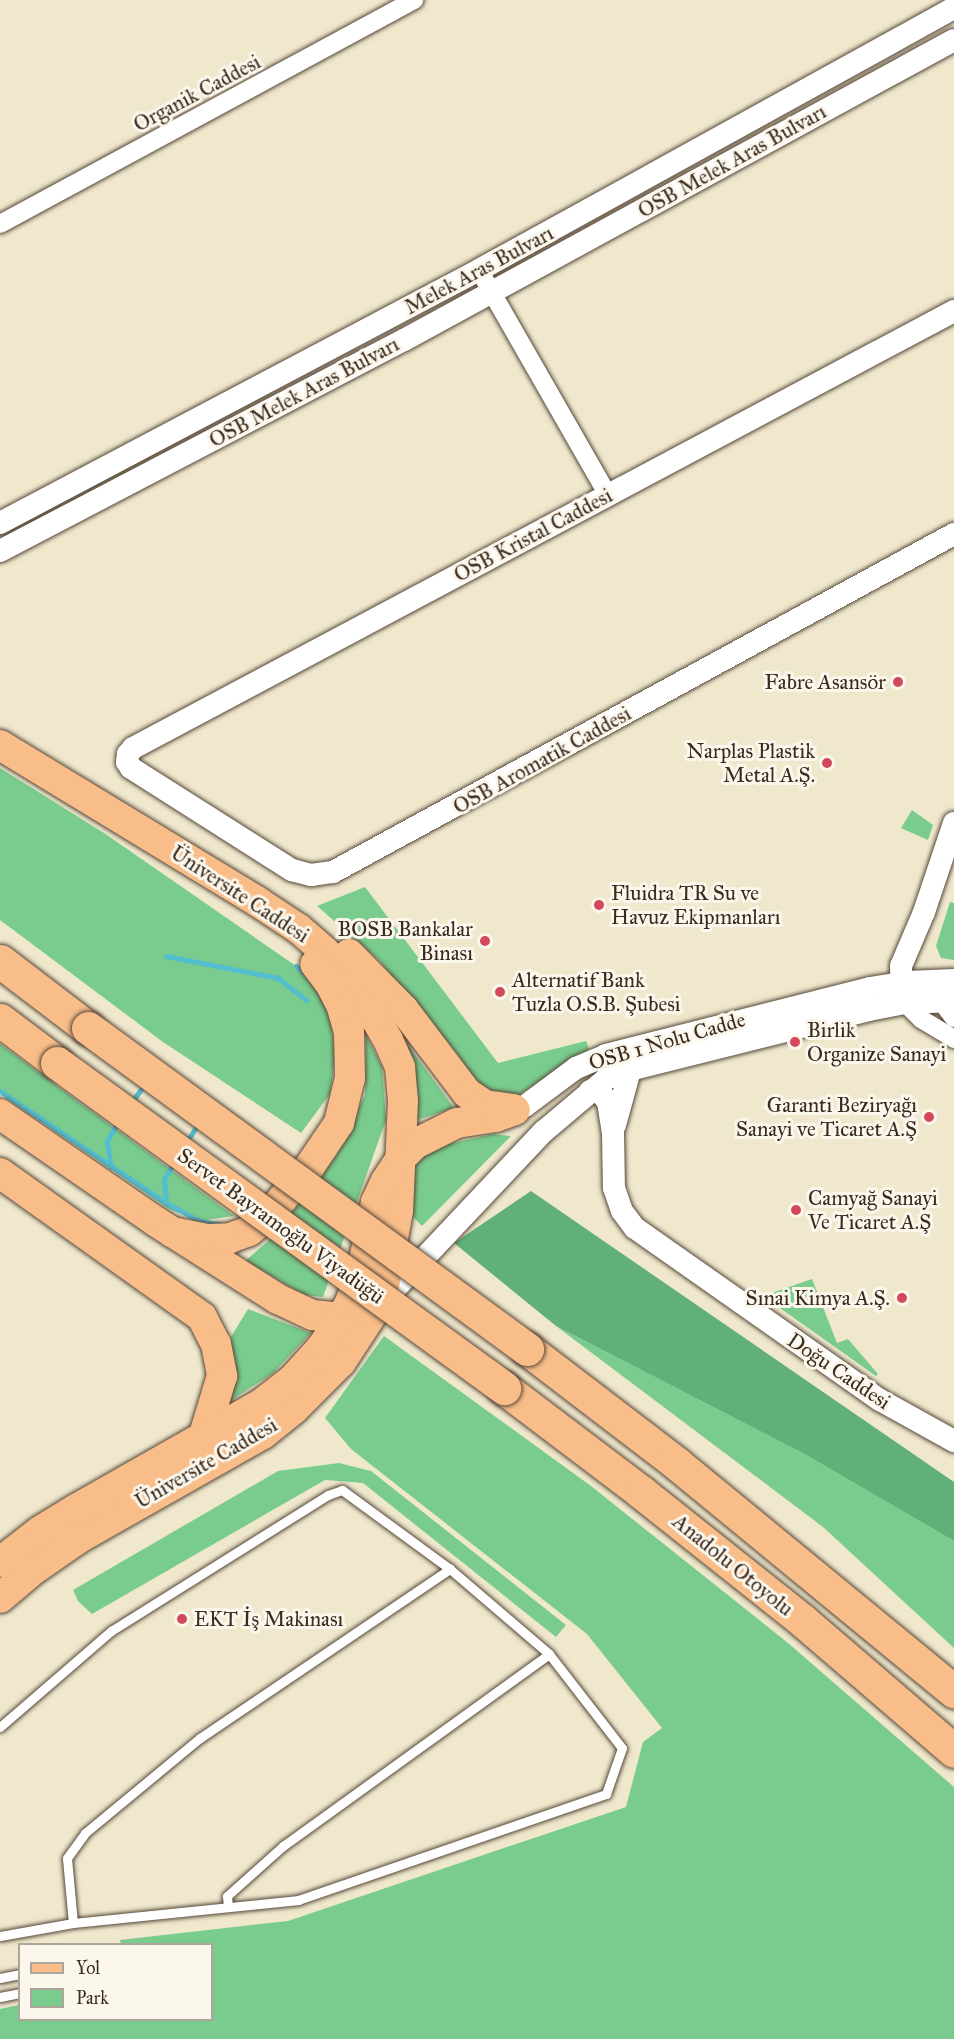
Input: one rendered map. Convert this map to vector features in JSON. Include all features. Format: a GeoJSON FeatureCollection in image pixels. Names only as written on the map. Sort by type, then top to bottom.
{"type":"FeatureCollection","features":[{"type":"Feature","properties":{"kind":"highway","name":"Anadolu Otoyolu"},"geometry":{"type":"LineString","coordinates":[[0,961],[527,1349],[694,1478],[954,1691]]}},
{"type":"Feature","properties":{"kind":"highway","name":"Servet Bayramoğlu Viyadüğü"},"geometry":{"type":"LineString","coordinates":[[0,1020],[57,1064],[504,1388]]}},
{"type":"Feature","properties":{"kind":"highway","name":"Anadolu Otoyolu"},"geometry":{"type":"LineString","coordinates":[[504,1388],[641,1492],[803,1621],[954,1751]]}},
{"type":"Feature","properties":{"kind":"main road","name":"Üniversite Caddesi"},"geometry":{"type":"LineString","coordinates":[[0,745],[299,929],[325,952],[375,1014],[400,1067],[403,1101],[398,1211],[384,1286],[373,1313],[341,1362],[294,1409],[263,1434],[81,1537],[33,1570],[0,1598]]}},
{"type":"Feature","properties":{"kind":"main road"},"geometry":{"type":"LineString","coordinates":[[258,902],[325,934],[363,965],[404,1010],[467,1093],[485,1104],[515,1110]]}},
{"type":"Feature","properties":{"kind":"main road"},"geometry":{"type":"LineString","coordinates":[[172,1232],[207,1239],[230,1238],[249,1231],[268,1216],[310,1166],[339,1123],[346,1100],[351,1056],[342,1007],[314,962],[258,902]]}},
{"type":"Feature","properties":{"kind":"main road","name":"OSB 1 Nolu Cadde"},"geometry":{"type":"LineString","coordinates":[[203,1438],[261,1404],[293,1379],[322,1347],[340,1318],[361,1274],[376,1202],[401,1158],[416,1144],[457,1123],[496,1117],[515,1110]]}},
{"type":"Feature","properties":{"kind":"main road"},"geometry":{"type":"LineString","coordinates":[[0,1114],[172,1232],[299,1310],[313,1315],[340,1318],[373,1313]]}},
{"type":"Feature","properties":{"kind":"main road"},"geometry":{"type":"LineString","coordinates":[[0,1173],[202,1317],[216,1344],[222,1376],[203,1438]]}},
{"type":"Feature","properties":{"kind":"main road","name":"Üniversite Caddesi"},"geometry":{"type":"LineString","coordinates":[[0,1562],[40,1531],[76,1509],[203,1438]]}},
{"type":"Feature","properties":{"kind":"street","name":"Organik Caddesi"},"geometry":{"type":"LineString","coordinates":[[0,224],[414,0]]}},
{"type":"Feature","properties":{"kind":"street","name":"Melek Aras Bulvarı"},"geometry":{"type":"LineString","coordinates":[[0,523],[479,270],[954,8]]}},
{"type":"Feature","properties":{"kind":"street","name":"OSB Melek Aras Bulvarı"},"geometry":{"type":"LineString","coordinates":[[0,551],[494,291],[954,40]]}},
{"type":"Feature","properties":{"kind":"street"},"geometry":{"type":"LineString","coordinates":[[479,270],[494,291],[608,495]]}},
{"type":"Feature","properties":{"kind":"street","name":"OSB Kristal Caddesi"},"geometry":{"type":"LineString","coordinates":[[130,768],[127,762],[128,754],[133,748],[954,311]]}},
{"type":"Feature","properties":{"kind":"street","name":"OSB Aromatik Caddesi"},"geometry":{"type":"LineString","coordinates":[[130,768],[292,870],[311,875],[333,872],[954,534]]}},
{"type":"Feature","properties":{"kind":"street"},"geometry":{"type":"LineString","coordinates":[[954,823],[924,912],[903,960],[903,994],[927,1024],[954,1039]]}},
{"type":"Feature","properties":{"kind":"street"},"geometry":{"type":"LineString","coordinates":[[924,912],[918,960],[941,998]]}},
{"type":"Feature","properties":{"kind":"street","name":"OSB 1 Nolu Cadde"},"geometry":{"type":"LineString","coordinates":[[515,1110],[525,1106],[576,1068],[616,1053],[850,992],[941,998],[954,980]]}},
{"type":"Feature","properties":{"kind":"street","name":"OSB 1 Nolu Cadde"},"geometry":{"type":"LineString","coordinates":[[373,1313],[543,1132],[606,1079],[630,1070],[869,1010],[903,994]]}},
{"type":"Feature","properties":{"kind":"street"},"geometry":{"type":"LineString","coordinates":[[616,1053],[627,1060],[630,1070]]}},
{"type":"Feature","properties":{"kind":"street","name":"Doğu Caddesi"},"geometry":{"type":"LineString","coordinates":[[613,1133],[630,1070]]}},
{"type":"Feature","properties":{"kind":"street","name":"Doğu Caddesi"},"geometry":{"type":"LineString","coordinates":[[590,1091],[601,1093],[608,1102],[613,1133],[614,1188],[622,1211],[635,1228],[880,1400],[954,1441]]}},
{"type":"Feature","properties":{"kind":"lane"},"geometry":{"type":"LineString","coordinates":[[0,1726],[111,1631],[328,1494],[342,1490],[450,1569],[549,1654],[622,1749],[606,1794],[299,1900],[74,1923],[0,1936]]}},
{"type":"Feature","properties":{"kind":"lane"},"geometry":{"type":"LineString","coordinates":[[74,1923],[67,1858],[85,1833],[200,1738],[450,1569]]}},
{"type":"Feature","properties":{"kind":"lane"},"geometry":{"type":"LineString","coordinates":[[228,1907],[227,1896],[283,1846],[549,1654]]}},
{"type":"Feature","properties":{"kind":"lane"},"geometry":{"type":"LineString","coordinates":[[0,1978],[18,1974]]}},
{"type":"Feature","properties":{"kind":"lane"},"geometry":{"type":"LineString","coordinates":[[0,1997],[18,1993]]}},
{"type":"Feature","properties":{"kind":"green space"},"geometry":{"type":"Polygon","coordinates":[[[0,768],[104,833],[309,975],[330,1009],[335,1058],[330,1094],[301,1133],[163,1042],[0,920],[0,768]]]}},
{"type":"Feature","properties":{"kind":"green space"},"geometry":{"type":"Polygon","coordinates":[[[912,810],[933,825],[928,840],[901,828],[912,810]]]}},
{"type":"Feature","properties":{"kind":"green space"},"geometry":{"type":"Polygon","coordinates":[[[365,887],[498,1063],[586,1041],[589,1049],[517,1096],[504,1097],[481,1088],[379,960],[317,906],[365,887]]]}},
{"type":"Feature","properties":{"kind":"green space"},"geometry":{"type":"Polygon","coordinates":[[[950,902],[954,903],[954,960],[941,958],[936,946],[950,902]]]}},
{"type":"Feature","properties":{"kind":"green space"},"geometry":{"type":"Polygon","coordinates":[[[366,1035],[382,1067],[386,1120],[323,1297],[304,1295],[245,1261],[276,1234],[337,1154],[365,1095],[366,1035]]]}},
{"type":"Feature","properties":{"kind":"green space"},"geometry":{"type":"Polygon","coordinates":[[[405,1041],[454,1108],[417,1120],[405,1041]]]}},
{"type":"Feature","properties":{"kind":"green space"},"geometry":{"type":"Polygon","coordinates":[[[0,1044],[234,1216],[199,1221],[169,1209],[0,1093],[0,1044]]]}},
{"type":"Feature","properties":{"kind":"green space"},"geometry":{"type":"Polygon","coordinates":[[[493,1134],[511,1136],[422,1226],[407,1211],[413,1162],[444,1145],[493,1134]]]}},
{"type":"Feature","properties":{"kind":"green space"},"geometry":{"type":"Polygon","coordinates":[[[531,1191],[954,1482],[954,1541],[806,1455],[556,1326],[454,1243],[531,1191]]]}},
{"type":"Feature","properties":{"kind":"green space"},"geometry":{"type":"Polygon","coordinates":[[[812,1279],[837,1343],[848,1339],[878,1374],[876,1376],[763,1296],[812,1279]]]}},
{"type":"Feature","properties":{"kind":"green space"},"geometry":{"type":"Polygon","coordinates":[[[248,1309],[311,1333],[273,1373],[227,1403],[232,1372],[231,1337],[248,1309]]]}},
{"type":"Feature","properties":{"kind":"green space"},"geometry":{"type":"Polygon","coordinates":[[[556,1326],[806,1455],[954,1541],[954,1648],[823,1527],[556,1326]]]}},
{"type":"Feature","properties":{"kind":"green space"},"geometry":{"type":"Polygon","coordinates":[[[384,1336],[591,1486],[788,1643],[954,1787],[954,2039],[0,2039],[0,2009],[18,2005],[18,2021],[213,2021],[213,1943],[121,1943],[120,1940],[288,1921],[626,1807],[643,1742],[662,1728],[587,1634],[351,1449],[325,1418],[384,1336]]]}},
{"type":"Feature","properties":{"kind":"green space"},"geometry":{"type":"Polygon","coordinates":[[[339,1463],[371,1471],[566,1625],[556,1637],[363,1483],[325,1480],[92,1614],[78,1601],[73,1590],[278,1471],[339,1463]]]}},
{"type":"Feature","properties":{"kind":"waterway"},"geometry":{"type":"LineString","coordinates":[[166,956],[278,978],[306,1000]]}},
{"type":"Feature","properties":{"kind":"waterway"},"geometry":{"type":"LineString","coordinates":[[296,966],[306,975]]}},
{"type":"Feature","properties":{"kind":"waterway"},"geometry":{"type":"LineString","coordinates":[[131,1103],[145,1084]]}},
{"type":"Feature","properties":{"kind":"waterway"},"geometry":{"type":"LineString","coordinates":[[0,1091],[166,1203],[200,1221],[220,1224]]}},
{"type":"Feature","properties":{"kind":"waterway"},"geometry":{"type":"LineString","coordinates":[[111,1167],[107,1141],[119,1120]]}},
{"type":"Feature","properties":{"kind":"waterway"},"geometry":{"type":"LineString","coordinates":[[186,1143],[199,1122]]}},
{"type":"Feature","properties":{"kind":"waterway"},"geometry":{"type":"LineString","coordinates":[[166,1203],[164,1179],[175,1161]]}},
{"type":"Feature","properties":{"kind":"place","name":"Fabre Asansör"},"geometry":{"type":"Point","coordinates":[898,682]}},
{"type":"Feature","properties":{"kind":"place","name":"Narplas Plastik Metal A.Ş."},"geometry":{"type":"Point","coordinates":[827,763]}},
{"type":"Feature","properties":{"kind":"place","name":"Fluidra TR Su ve Havuz Ekipmanları"},"geometry":{"type":"Point","coordinates":[599,905]}},
{"type":"Feature","properties":{"kind":"place","name":"BOSB Bankalar Binası"},"geometry":{"type":"Point","coordinates":[485,941]}},
{"type":"Feature","properties":{"kind":"place","name":"Alternatif Bank Tuzla O.S.B. Şubesi"},"geometry":{"type":"Point","coordinates":[500,992]}},
{"type":"Feature","properties":{"kind":"place","name":"Birlik Organize Sanayi"},"geometry":{"type":"Point","coordinates":[795,1042]}},
{"type":"Feature","properties":{"kind":"place","name":"Garanti Beziryağı Sanayi ve Ticaret A.Ş"},"geometry":{"type":"Point","coordinates":[929,1117]}},
{"type":"Feature","properties":{"kind":"place","name":"Camyağ Sanayi Ve Ticaret A.Ş"},"geometry":{"type":"Point","coordinates":[796,1210]}},
{"type":"Feature","properties":{"kind":"place","name":"Sınai Kimya A.Ş."},"geometry":{"type":"Point","coordinates":[902,1298]}},
{"type":"Feature","properties":{"kind":"place","name":"EKT İş Makinası"},"geometry":{"type":"Point","coordinates":[182,1619]}}]}
